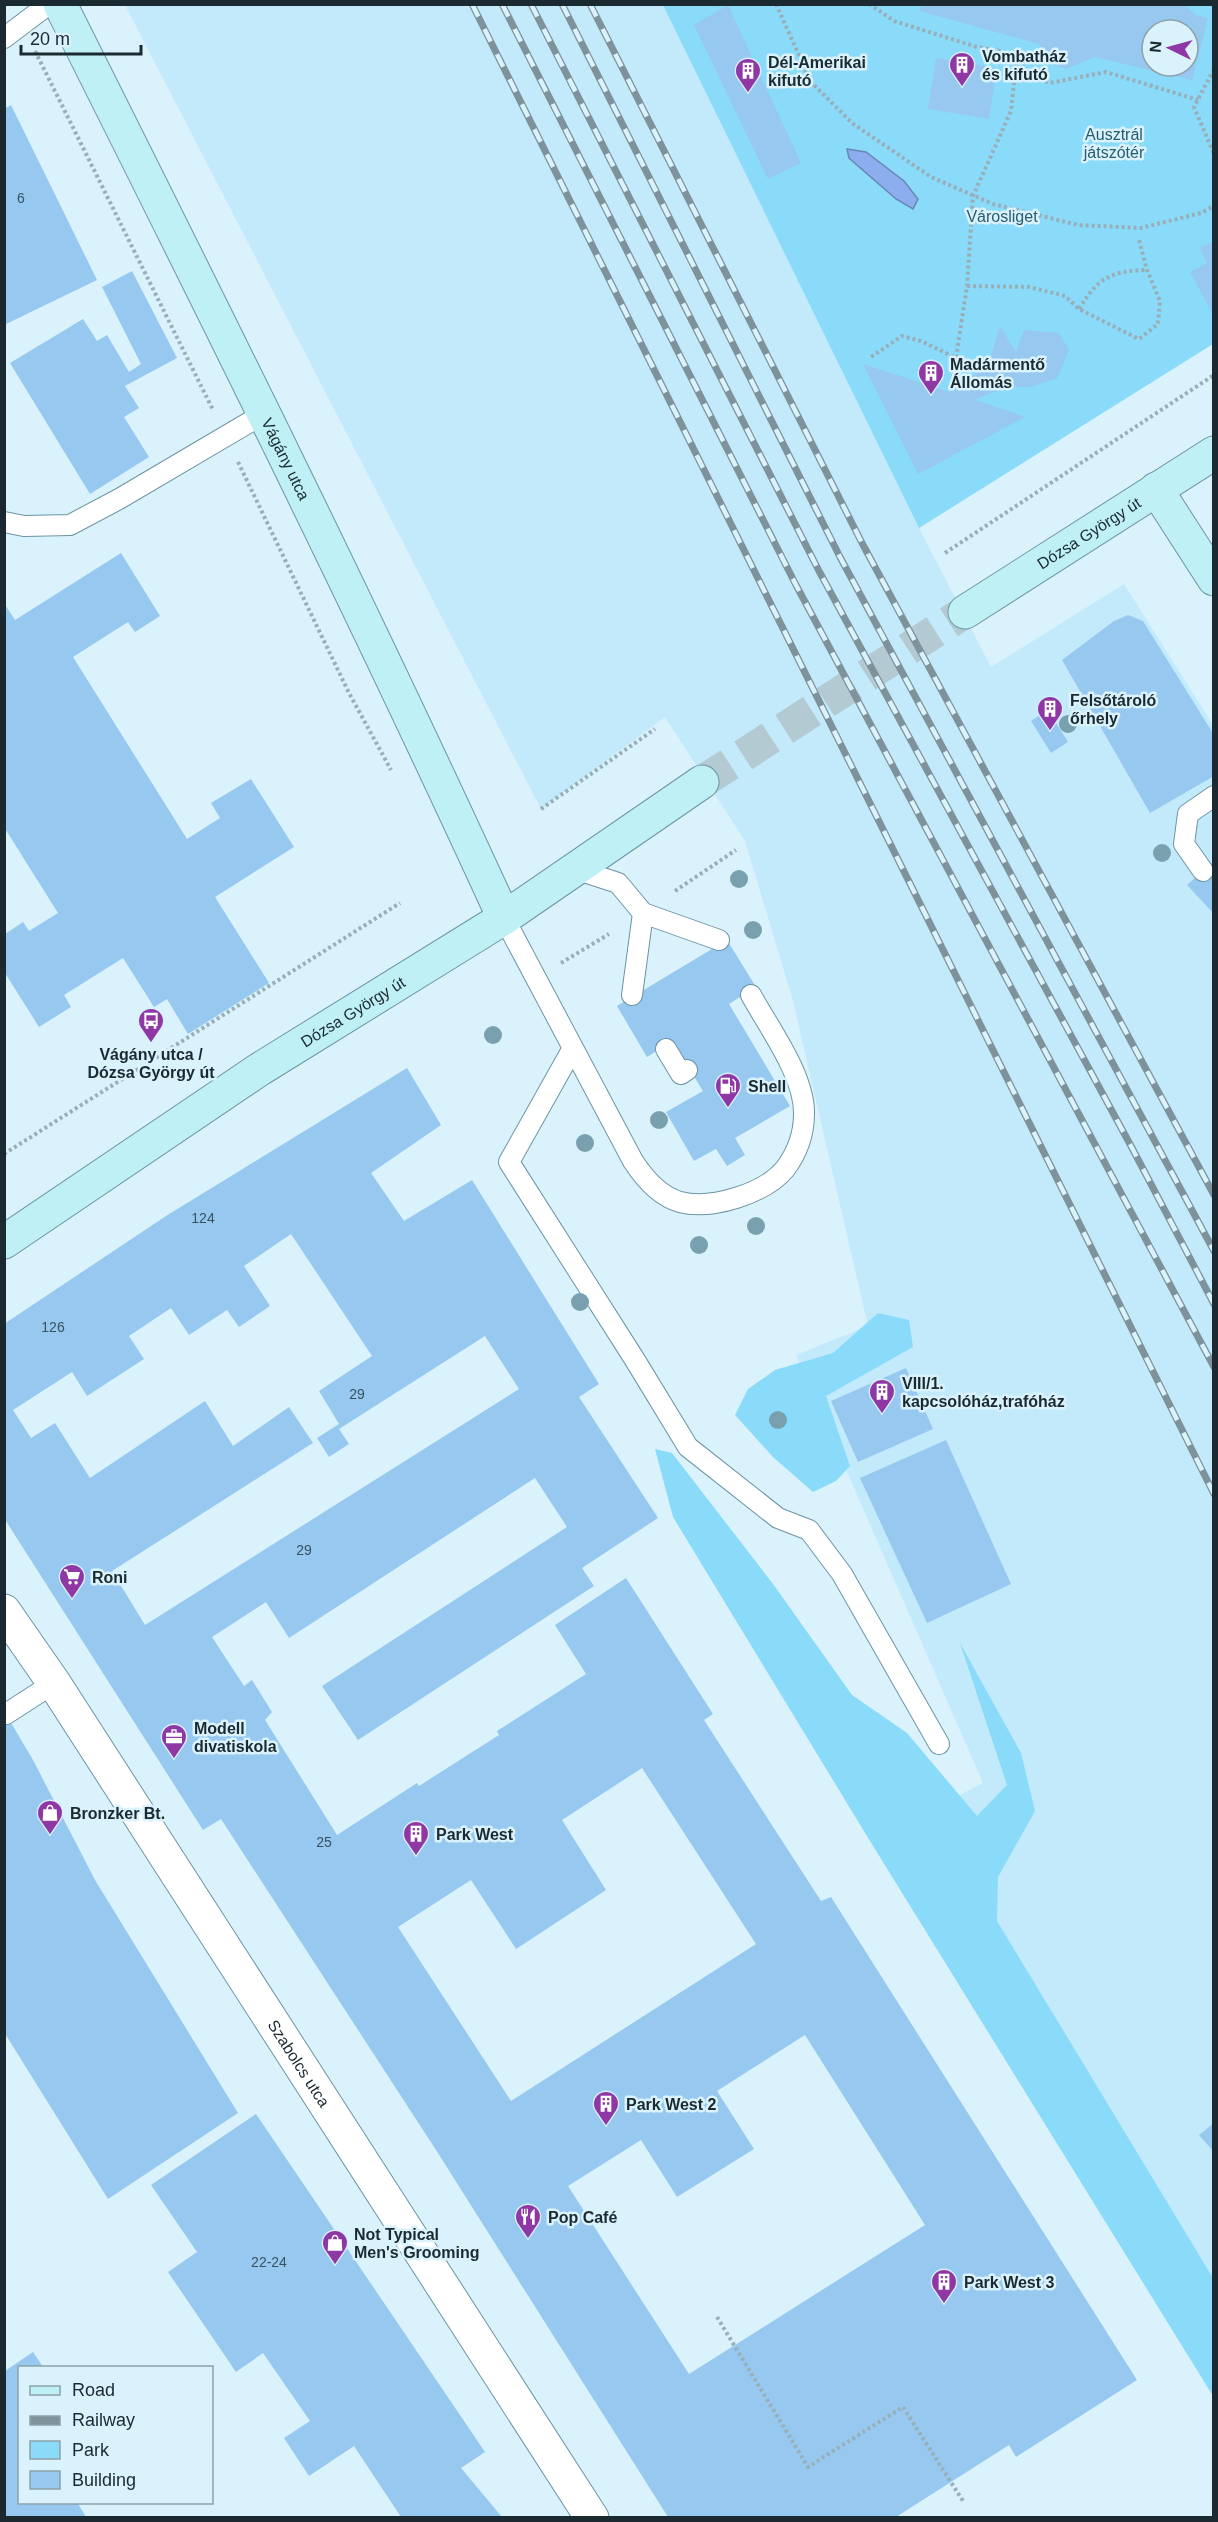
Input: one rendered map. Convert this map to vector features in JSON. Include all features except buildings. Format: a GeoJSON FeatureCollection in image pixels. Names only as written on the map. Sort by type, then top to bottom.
{"type":"FeatureCollection","features":[{"type":"Feature","properties":{"kind":"main road","name":"Vágány utca"},"geometry":{"type":"LineString","coordinates":[[60,4],[265,413],[390,671],[504,918]]}},
{"type":"Feature","properties":{"kind":"main road","name":"Dózsa György út"},"geometry":{"type":"LineString","coordinates":[[965,612],[1214,453]]}},
{"type":"Feature","properties":{"kind":"main road"},"geometry":{"type":"LineString","coordinates":[[1156,489],[1214,579]]}},
{"type":"Feature","properties":{"kind":"main road","name":"Dózsa György út"},"geometry":{"type":"LineString","coordinates":[[4,1242],[260,1069],[504,918],[702,782]]}},
{"type":"Feature","properties":{"kind":"street","name":"Szabolcs utca"},"geometry":{"type":"LineString","coordinates":[[4,1611],[54,1683],[592,2517]]}},
{"type":"Feature","properties":{"kind":"lane"},"geometry":{"type":"LineString","coordinates":[[4,38],[49,4]]}},
{"type":"Feature","properties":{"kind":"lane"},"geometry":{"type":"LineString","coordinates":[[4,522],[24,526],[70,525],[119,499],[265,413]]}},
{"type":"Feature","properties":{"kind":"lane"},"geometry":{"type":"LineString","coordinates":[[1203,871],[1184,844],[1186,824],[1188,814],[1214,796]]}},
{"type":"Feature","properties":{"kind":"lane"},"geometry":{"type":"LineString","coordinates":[[575,869],[618,883],[643,913],[719,940]]}},
{"type":"Feature","properties":{"kind":"lane"},"geometry":{"type":"LineString","coordinates":[[632,995],[643,913]]}},
{"type":"Feature","properties":{"kind":"lane"},"geometry":{"type":"LineString","coordinates":[[504,918],[642,1175],[656,1188],[678,1201],[696,1205],[718,1203],[760,1187],[783,1171],[796,1152],[802,1133],[804,1113],[802,1095],[795,1075],[758,1027],[751,995]]}},
{"type":"Feature","properties":{"kind":"lane"},"geometry":{"type":"LineString","coordinates":[[573,1048],[509,1162],[688,1447],[778,1518],[809,1530],[842,1574],[939,1744]]}},
{"type":"Feature","properties":{"kind":"lane"},"geometry":{"type":"LineString","coordinates":[[666,1049],[681,1074],[687,1070]]}},
{"type":"Feature","properties":{"kind":"lane"},"geometry":{"type":"LineString","coordinates":[[6,1714],[54,1683]]}},
{"type":"Feature","properties":{"kind":"path"},"geometry":{"type":"LineString","coordinates":[[776,4],[811,82],[852,123],[931,177],[993,204],[1078,225],[1141,228],[1201,213],[1214,206]]}},
{"type":"Feature","properties":{"kind":"path"},"geometry":{"type":"LineString","coordinates":[[869,4],[894,21],[977,47],[1017,54]]}},
{"type":"Feature","properties":{"kind":"path"},"geometry":{"type":"LineString","coordinates":[[22,25],[167,315],[349,693]]}},
{"type":"Feature","properties":{"kind":"path"},"geometry":{"type":"LineString","coordinates":[[871,357],[902,336],[921,341],[956,358],[967,286],[973,196],[1011,111],[1017,54]]}},
{"type":"Feature","properties":{"kind":"path"},"geometry":{"type":"LineString","coordinates":[[1017,54],[1027,75],[1050,82],[1106,72],[1198,100]]}},
{"type":"Feature","properties":{"kind":"path"},"geometry":{"type":"LineString","coordinates":[[1214,69],[1194,107],[1214,154]]}},
{"type":"Feature","properties":{"kind":"path"},"geometry":{"type":"LineString","coordinates":[[967,286],[1029,287],[1065,296],[1079,309],[1139,339],[1158,324],[1160,301],[1147,270],[1139,240]]}},
{"type":"Feature","properties":{"kind":"path"},"geometry":{"type":"LineString","coordinates":[[1079,309],[1090,291],[1105,277],[1125,270],[1147,270]]}},
{"type":"Feature","properties":{"kind":"path"},"geometry":{"type":"LineString","coordinates":[[945,553],[1214,375]]}},
{"type":"Feature","properties":{"kind":"path"},"geometry":{"type":"LineString","coordinates":[[541,810],[655,729]]}},
{"type":"Feature","properties":{"kind":"path"},"geometry":{"type":"LineString","coordinates":[[675,891],[736,850]]}},
{"type":"Feature","properties":{"kind":"path"},"geometry":{"type":"LineString","coordinates":[[4,1154],[400,903]]}},
{"type":"Feature","properties":{"kind":"path"},"geometry":{"type":"LineString","coordinates":[[551,969],[612,932]]}},
{"type":"Feature","properties":{"kind":"path"},"geometry":{"type":"LineString","coordinates":[[717,2317],[808,2467],[903,2407],[963,2501]]}},
{"type":"Feature","properties":{"kind":"shaded area"},"geometry":{"type":"Polygon","coordinates":[[[125,5],[664,5],[919,528],[991,667],[1124,584],[1213,725],[1213,2373],[870,1841],[983,1783],[796,1355],[868,1326],[793,1001],[745,841],[665,717],[541,809],[125,5]]]}},
{"type":"Feature","properties":{"kind":"shaded area"},"geometry":{"type":"Polygon","coordinates":[[[847,149],[866,152],[904,181],[918,199],[913,209],[896,199],[849,158],[847,149]]]}},
{"type":"Feature","properties":{"kind":"green space","name":"Városliget"},"geometry":{"type":"Polygon","coordinates":[[[663,5],[1213,5],[1213,344],[919,528],[663,5]]]}},
{"type":"Feature","properties":{"kind":"green space"},"geometry":{"type":"Polygon","coordinates":[[[878,1313],[909,1320],[913,1347],[826,1396],[850,1466],[836,1481],[813,1492],[773,1457],[735,1415],[748,1389],[775,1370],[833,1353],[878,1313]]]}},
{"type":"Feature","properties":{"kind":"green space"},"geometry":{"type":"Polygon","coordinates":[[[655,1449],[672,1453],[773,1584],[852,1695],[907,1733],[977,1816],[1007,1785],[960,1643],[1021,1753],[1035,1811],[998,1877],[997,1921],[1213,2278],[1213,2396],[673,1517],[655,1449]]]}},
{"type":"Feature","properties":{"kind":"tunnel"},"geometry":{"type":"LineString","coordinates":[[702,782],[965,612]]}},
{"type":"Feature","properties":{"kind":"railway"},"geometry":{"type":"LineString","coordinates":[[472,4],[1214,1494]]}},
{"type":"Feature","properties":{"kind":"railway"},"geometry":{"type":"LineString","coordinates":[[502,4],[796,585],[1214,1367]]}},
{"type":"Feature","properties":{"kind":"railway"},"geometry":{"type":"LineString","coordinates":[[531,4],[819,571],[1131,1146],[1214,1304]]}},
{"type":"Feature","properties":{"kind":"railway"},"geometry":{"type":"LineString","coordinates":[[562,4],[840,557],[1214,1251]]}},
{"type":"Feature","properties":{"kind":"railway"},"geometry":{"type":"LineString","coordinates":[[590,4],[862,543],[1214,1195]]}},
{"type":"Feature","properties":{"kind":"place","name":"Vombatház és kifutó"},"geometry":{"type":"Point","coordinates":[962,88]}},
{"type":"Feature","properties":{"kind":"place","name":"Dél-Amerikai kifutó"},"geometry":{"type":"Point","coordinates":[748,94]}},
{"type":"Feature","properties":{"kind":"place","name":"Madármentő Állomás"},"geometry":{"type":"Point","coordinates":[931,396]}},
{"type":"Feature","properties":{"kind":"place","name":"Felsőtároló őrhely"},"geometry":{"type":"Point","coordinates":[1050,732]}},
{"type":"Feature","properties":{"kind":"place","name":"Vágány utca / Dózsa György út"},"geometry":{"type":"Point","coordinates":[151,1044]}},
{"type":"Feature","properties":{"kind":"place","name":"Shell"},"geometry":{"type":"Point","coordinates":[728,1109]}},
{"type":"Feature","properties":{"kind":"place","name":"VIII/1. kapcsolóház,trafóház"},"geometry":{"type":"Point","coordinates":[882,1415]}},
{"type":"Feature","properties":{"kind":"place","name":"Roni"},"geometry":{"type":"Point","coordinates":[72,1600]}},
{"type":"Feature","properties":{"kind":"place","name":"Modell divatiskola"},"geometry":{"type":"Point","coordinates":[174,1760]}},
{"type":"Feature","properties":{"kind":"place","name":"Bronzker Bt."},"geometry":{"type":"Point","coordinates":[50,1836]}},
{"type":"Feature","properties":{"kind":"place","name":"Park West"},"geometry":{"type":"Point","coordinates":[416,1857]}},
{"type":"Feature","properties":{"kind":"place","name":"Park West 2"},"geometry":{"type":"Point","coordinates":[606,2127]}},
{"type":"Feature","properties":{"kind":"place","name":"Pop Café"},"geometry":{"type":"Point","coordinates":[528,2240]}},
{"type":"Feature","properties":{"kind":"place","name":"Not Typical Men's Grooming"},"geometry":{"type":"Point","coordinates":[335,2266]}},
{"type":"Feature","properties":{"kind":"place","name":"Park West 3"},"geometry":{"type":"Point","coordinates":[944,2305]}},
{"type":"Feature","properties":{"kind":"park label","name":"Ausztrál játszótér"},"geometry":{"type":"Point","coordinates":[1114,143]}}]}
